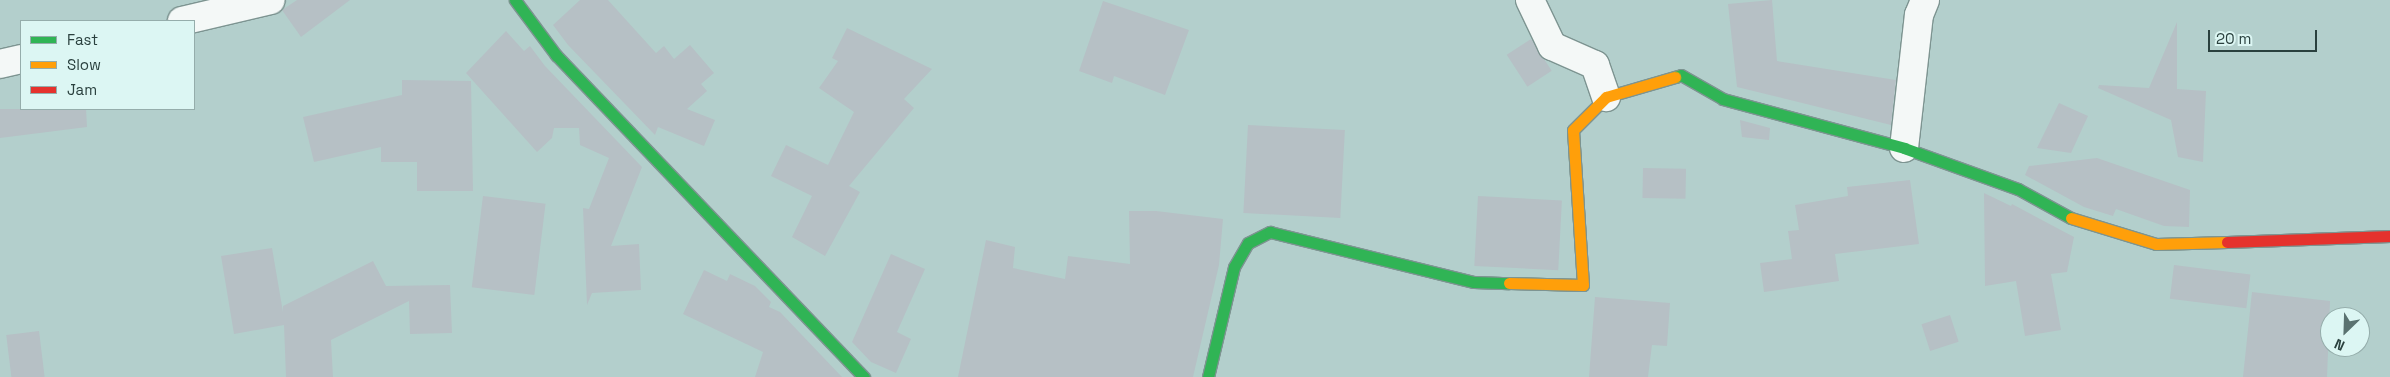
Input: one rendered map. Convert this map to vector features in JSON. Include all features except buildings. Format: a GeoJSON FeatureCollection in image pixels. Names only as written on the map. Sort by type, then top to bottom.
{"type":"FeatureCollection","features":[{"type":"Feature","properties":{"kind":"street"},"geometry":{"type":"LineString","coordinates":[[186,20],[271,0]]}},
{"type":"Feature","properties":{"kind":"street"},"geometry":{"type":"LineString","coordinates":[[515,0],[556,56],[864,377]]}},
{"type":"Feature","properties":{"kind":"street"},"geometry":{"type":"LineString","coordinates":[[1530,0],[1552,46],[1595,65],[1606,97]]}},
{"type":"Feature","properties":{"kind":"street"},"geometry":{"type":"LineString","coordinates":[[1904,148],[1919,15],[1925,0]]}},
{"type":"Feature","properties":{"kind":"street"},"geometry":{"type":"LineString","coordinates":[[0,64],[20,59]]}},
{"type":"Feature","properties":{"kind":"street"},"geometry":{"type":"LineString","coordinates":[[1208,377],[1234,268],[1248,244],[1270,232],[1474,282],[1583,284],[1573,130],[1606,97],[1681,75],[1723,99],[1904,148],[2018,189],[2078,222],[2156,244],[2390,236]]}},
{"type":"Feature","properties":{"kind":"traffic: fast"},"geometry":{"type":"LineString","coordinates":[[515,0],[556,55],[864,377]]}},
{"type":"Feature","properties":{"kind":"traffic: fast"},"geometry":{"type":"LineString","coordinates":[[1675,77],[1681,75],[1723,99],[1904,148],[2018,189],[2071,218]]}},
{"type":"Feature","properties":{"kind":"traffic: fast"},"geometry":{"type":"LineString","coordinates":[[1208,377],[1234,267],[1248,243],[1270,232],[1474,282],[1509,283]]}},
{"type":"Feature","properties":{"kind":"traffic: slow"},"geometry":{"type":"LineString","coordinates":[[1509,283],[1583,285],[1573,130],[1606,97],[1675,77]]}},
{"type":"Feature","properties":{"kind":"traffic: slow"},"geometry":{"type":"LineString","coordinates":[[2071,218],[2156,244],[2227,242]]}},
{"type":"Feature","properties":{"kind":"traffic: jam"},"geometry":{"type":"LineString","coordinates":[[2227,242],[2390,236]]}}]}
